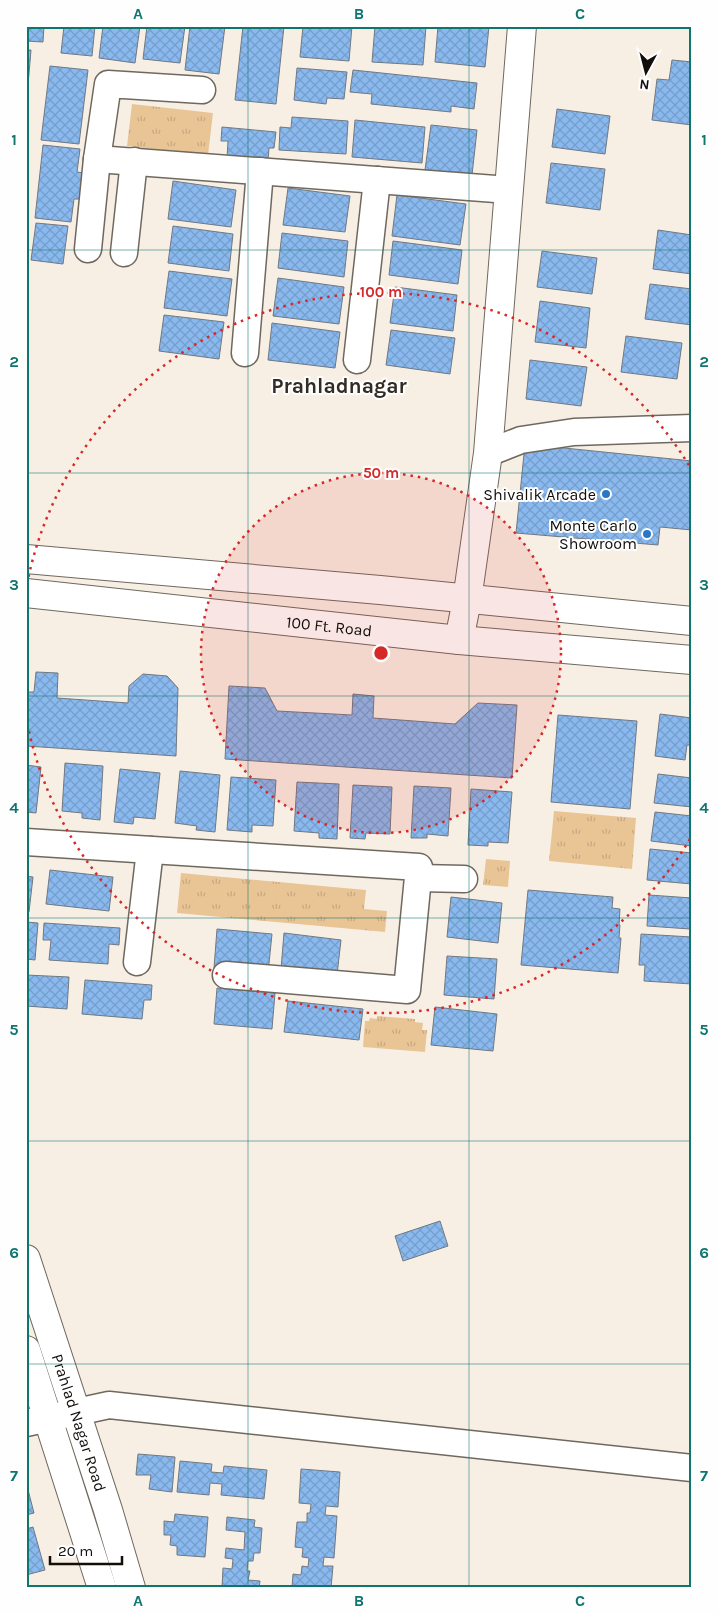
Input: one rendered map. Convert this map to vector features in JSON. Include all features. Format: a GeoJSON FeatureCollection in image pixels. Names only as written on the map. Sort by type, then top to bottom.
{"type":"FeatureCollection","features":[{"type":"Feature","properties":{"kind":"main road"},"geometry":{"type":"LineString","coordinates":[[459,640],[467,600],[488,453],[522,26]]}},
{"type":"Feature","properties":{"kind":"main road"},"geometry":{"type":"LineString","coordinates":[[26,559],[380,590],[692,621]]}},
{"type":"Feature","properties":{"kind":"main road","name":"100 Ft. Road"},"geometry":{"type":"LineString","coordinates":[[26,593],[459,640],[692,660]]}},
{"type":"Feature","properties":{"kind":"main road","name":"Prahlad Nagar Road"},"geometry":{"type":"LineString","coordinates":[[26,1259],[108,1510],[131,1588]]}},
{"type":"Feature","properties":{"kind":"main road"},"geometry":{"type":"LineString","coordinates":[[26,1350],[37,1421],[102,1588]]}},
{"type":"Feature","properties":{"kind":"street"},"geometry":{"type":"LineString","coordinates":[[88,249],[97,159],[108,84],[202,90]]}},
{"type":"Feature","properties":{"kind":"street"},"geometry":{"type":"LineString","coordinates":[[97,159],[509,190]]}},
{"type":"Feature","properties":{"kind":"street"},"geometry":{"type":"LineString","coordinates":[[124,253],[134,161]]}},
{"type":"Feature","properties":{"kind":"street"},"geometry":{"type":"LineString","coordinates":[[245,353],[260,171]]}},
{"type":"Feature","properties":{"kind":"street"},"geometry":{"type":"LineString","coordinates":[[357,360],[377,180]]}},
{"type":"Feature","properties":{"kind":"street"},"geometry":{"type":"LineString","coordinates":[[488,453],[521,440],[574,432],[692,428]]}},
{"type":"Feature","properties":{"kind":"street"},"geometry":{"type":"LineString","coordinates":[[26,842],[420,867],[406,990],[226,975]]}},
{"type":"Feature","properties":{"kind":"street"},"geometry":{"type":"LineString","coordinates":[[137,962],[150,850]]}},
{"type":"Feature","properties":{"kind":"street"},"geometry":{"type":"LineString","coordinates":[[418,878],[464,879]]}},
{"type":"Feature","properties":{"kind":"street"},"geometry":{"type":"LineString","coordinates":[[37,1421],[109,1405],[692,1468]]}},
{"type":"Feature","properties":{"kind":"green space"},"geometry":{"type":"Polygon","coordinates":[[[132,104],[213,113],[208,155],[127,146],[132,104]]]}},
{"type":"Feature","properties":{"kind":"green space"},"geometry":{"type":"Polygon","coordinates":[[[554,811],[636,818],[632,869],[549,861],[554,811]]]}},
{"type":"Feature","properties":{"kind":"green space"},"geometry":{"type":"Polygon","coordinates":[[[486,859],[510,861],[508,887],[483,885],[486,859]]]}},
{"type":"Feature","properties":{"kind":"green space"},"geometry":{"type":"Polygon","coordinates":[[[181,873],[366,890],[364,909],[387,911],[385,932],[177,913],[181,873]]]}},
{"type":"Feature","properties":{"kind":"green space"},"geometry":{"type":"Polygon","coordinates":[[[377,1016],[415,1019],[415,1022],[423,1023],[422,1030],[427,1030],[425,1052],[363,1047],[365,1021],[369,1021],[370,1018],[377,1019],[377,1016]]]}},
{"type":"Feature","properties":{"kind":"building"},"geometry":{"type":"Polygon","coordinates":[[[26,26],[44,26],[43,42],[26,41],[26,26]]]}},
{"type":"Feature","properties":{"kind":"building"},"geometry":{"type":"Polygon","coordinates":[[[64,26],[95,26],[92,56],[61,53],[64,26]]]}},
{"type":"Feature","properties":{"kind":"building"},"geometry":{"type":"Polygon","coordinates":[[[103,26],[140,26],[135,63],[99,58],[103,26]]]}},
{"type":"Feature","properties":{"kind":"building"},"geometry":{"type":"Polygon","coordinates":[[[147,26],[185,26],[180,63],[143,59],[147,26]]]}},
{"type":"Feature","properties":{"kind":"building"},"geometry":{"type":"Polygon","coordinates":[[[190,26],[225,26],[219,74],[185,70],[190,26]]]}},
{"type":"Feature","properties":{"kind":"building"},"geometry":{"type":"Polygon","coordinates":[[[243,26],[284,26],[276,104],[235,100],[243,26]]]}},
{"type":"Feature","properties":{"kind":"building"},"geometry":{"type":"Polygon","coordinates":[[[303,26],[352,26],[349,61],[300,57],[303,26]]]}},
{"type":"Feature","properties":{"kind":"building"},"geometry":{"type":"Polygon","coordinates":[[[375,26],[426,26],[423,65],[372,62],[375,26]]]}},
{"type":"Feature","properties":{"kind":"building"},"geometry":{"type":"Polygon","coordinates":[[[438,26],[489,26],[485,67],[435,62],[438,26]]]}},
{"type":"Feature","properties":{"kind":"building"},"geometry":{"type":"Polygon","coordinates":[[[26,50],[31,50],[27,97],[26,97],[26,50]]]}},
{"type":"Feature","properties":{"kind":"building"},"geometry":{"type":"Polygon","coordinates":[[[672,60],[692,62],[692,125],[652,120],[657,79],[669,80],[672,60]]]}},
{"type":"Feature","properties":{"kind":"building"},"geometry":{"type":"Polygon","coordinates":[[[50,66],[88,70],[79,144],[41,140],[50,66]]]}},
{"type":"Feature","properties":{"kind":"building"},"geometry":{"type":"Polygon","coordinates":[[[297,68],[347,72],[344,99],[327,98],[326,104],[294,100],[297,68]]]}},
{"type":"Feature","properties":{"kind":"building"},"geometry":{"type":"Polygon","coordinates":[[[353,70],[477,83],[474,109],[451,106],[451,112],[371,104],[372,94],[350,92],[353,70]]]}},
{"type":"Feature","properties":{"kind":"building"},"geometry":{"type":"Polygon","coordinates":[[[557,109],[610,116],[605,154],[552,147],[557,109]]]}},
{"type":"Feature","properties":{"kind":"building"},"geometry":{"type":"Polygon","coordinates":[[[292,117],[348,121],[346,154],[279,150],[280,127],[291,128],[292,117]]]}},
{"type":"Feature","properties":{"kind":"building"},"geometry":{"type":"Polygon","coordinates":[[[355,120],[425,127],[422,163],[352,157],[355,120]]]}},
{"type":"Feature","properties":{"kind":"building"},"geometry":{"type":"Polygon","coordinates":[[[431,125],[477,130],[472,175],[425,170],[431,125]]]}},
{"type":"Feature","properties":{"kind":"building"},"geometry":{"type":"Polygon","coordinates":[[[222,127],[276,132],[274,148],[269,148],[268,161],[227,158],[228,141],[221,141],[222,127]]]}},
{"type":"Feature","properties":{"kind":"building"},"geometry":{"type":"Polygon","coordinates":[[[43,145],[80,149],[77,172],[84,173],[81,199],[74,199],[71,222],[35,218],[43,145]]]}},
{"type":"Feature","properties":{"kind":"building"},"geometry":{"type":"Polygon","coordinates":[[[551,163],[605,169],[600,210],[546,203],[551,163]]]}},
{"type":"Feature","properties":{"kind":"building"},"geometry":{"type":"Polygon","coordinates":[[[173,181],[236,190],[231,227],[168,219],[173,181]]]}},
{"type":"Feature","properties":{"kind":"building"},"geometry":{"type":"Polygon","coordinates":[[[288,188],[350,196],[345,232],[283,225],[288,188]]]}},
{"type":"Feature","properties":{"kind":"building"},"geometry":{"type":"Polygon","coordinates":[[[397,195],[466,204],[460,245],[392,236],[397,195]]]}},
{"type":"Feature","properties":{"kind":"building"},"geometry":{"type":"Polygon","coordinates":[[[36,223],[68,226],[63,264],[31,260],[36,223]]]}},
{"type":"Feature","properties":{"kind":"building"},"geometry":{"type":"Polygon","coordinates":[[[173,226],[233,234],[229,271],[168,263],[173,226]]]}},
{"type":"Feature","properties":{"kind":"building"},"geometry":{"type":"Polygon","coordinates":[[[658,230],[692,235],[692,274],[653,269],[658,230]]]}},
{"type":"Feature","properties":{"kind":"building"},"geometry":{"type":"Polygon","coordinates":[[[282,233],[348,241],[344,277],[278,268],[282,233]]]}},
{"type":"Feature","properties":{"kind":"building"},"geometry":{"type":"Polygon","coordinates":[[[393,241],[462,250],[458,284],[389,275],[393,241]]]}},
{"type":"Feature","properties":{"kind":"building"},"geometry":{"type":"Polygon","coordinates":[[[542,251],[597,258],[592,294],[537,287],[542,251]]]}},
{"type":"Feature","properties":{"kind":"building"},"geometry":{"type":"Polygon","coordinates":[[[169,271],[232,279],[227,316],[164,308],[169,271]]]}},
{"type":"Feature","properties":{"kind":"building"},"geometry":{"type":"Polygon","coordinates":[[[278,278],[344,287],[339,324],[273,316],[278,278]]]}},
{"type":"Feature","properties":{"kind":"building"},"geometry":{"type":"Polygon","coordinates":[[[650,284],[692,289],[692,325],[645,319],[650,284]]]}},
{"type":"Feature","properties":{"kind":"building"},"geometry":{"type":"Polygon","coordinates":[[[395,287],[457,295],[453,331],[390,323],[395,287]]]}},
{"type":"Feature","properties":{"kind":"building"},"geometry":{"type":"Polygon","coordinates":[[[540,301],[590,308],[586,348],[535,342],[540,301]]]}},
{"type":"Feature","properties":{"kind":"building"},"geometry":{"type":"Polygon","coordinates":[[[164,315],[224,322],[219,359],[159,351],[164,315]]]}},
{"type":"Feature","properties":{"kind":"building"},"geometry":{"type":"Polygon","coordinates":[[[272,323],[340,332],[335,368],[268,360],[272,323]]]}},
{"type":"Feature","properties":{"kind":"building"},"geometry":{"type":"Polygon","coordinates":[[[391,330],[455,338],[450,374],[386,365],[391,330]]]}},
{"type":"Feature","properties":{"kind":"building"},"geometry":{"type":"Polygon","coordinates":[[[626,336],[682,343],[677,379],[621,372],[626,336]]]}},
{"type":"Feature","properties":{"kind":"building"},"geometry":{"type":"Polygon","coordinates":[[[530,360],[587,367],[581,406],[526,399],[530,360]]]}},
{"type":"Feature","properties":{"kind":"building","name":"Shivalik Arcade"},"geometry":{"type":"Polygon","coordinates":[[[525,444],[692,461],[692,530],[660,527],[658,545],[516,533],[525,444]]]}},
{"type":"Feature","properties":{"kind":"building"},"geometry":{"type":"Polygon","coordinates":[[[36,672],[58,673],[57,698],[128,703],[129,686],[143,674],[167,676],[178,688],[176,756],[26,746],[26,692],[34,692],[36,672]]]}},
{"type":"Feature","properties":{"kind":"building"},"geometry":{"type":"Polygon","coordinates":[[[229,686],[265,688],[277,711],[352,715],[353,694],[374,696],[373,718],[455,724],[478,703],[517,705],[512,778],[225,759],[229,686]]]}},
{"type":"Feature","properties":{"kind":"building"},"geometry":{"type":"Polygon","coordinates":[[[660,714],[692,718],[692,745],[687,745],[685,760],[655,756],[660,714]]]}},
{"type":"Feature","properties":{"kind":"building"},"geometry":{"type":"Polygon","coordinates":[[[558,715],[637,721],[630,809],[551,802],[558,715]]]}},
{"type":"Feature","properties":{"kind":"building"},"geometry":{"type":"Polygon","coordinates":[[[65,763],[103,766],[100,820],[82,818],[82,813],[62,811],[65,763]]]}},
{"type":"Feature","properties":{"kind":"building"},"geometry":{"type":"Polygon","coordinates":[[[26,765],[41,767],[36,813],[26,812],[26,765]]]}},
{"type":"Feature","properties":{"kind":"building"},"geometry":{"type":"Polygon","coordinates":[[[120,769],[160,773],[155,819],[134,817],[133,824],[114,822],[120,769]]]}},
{"type":"Feature","properties":{"kind":"building"},"geometry":{"type":"Polygon","coordinates":[[[180,771],[220,775],[215,832],[196,830],[197,826],[175,823],[180,771]]]}},
{"type":"Feature","properties":{"kind":"building"},"geometry":{"type":"Polygon","coordinates":[[[658,774],[692,778],[692,807],[654,803],[658,774]]]}},
{"type":"Feature","properties":{"kind":"building"},"geometry":{"type":"Polygon","coordinates":[[[231,777],[276,780],[273,826],[252,825],[252,832],[227,830],[231,777]]]}},
{"type":"Feature","properties":{"kind":"building"},"geometry":{"type":"Polygon","coordinates":[[[297,782],[339,784],[337,839],[319,838],[319,833],[294,831],[297,782]]]}},
{"type":"Feature","properties":{"kind":"building"},"geometry":{"type":"Polygon","coordinates":[[[353,785],[392,787],[390,834],[366,833],[365,839],[350,838],[353,785]]]}},
{"type":"Feature","properties":{"kind":"building"},"geometry":{"type":"Polygon","coordinates":[[[414,786],[451,788],[448,836],[427,834],[427,838],[411,838],[414,786]]]}},
{"type":"Feature","properties":{"kind":"building"},"geometry":{"type":"Polygon","coordinates":[[[471,789],[512,792],[508,843],[488,842],[488,846],[468,845],[471,789]]]}},
{"type":"Feature","properties":{"kind":"building"},"geometry":{"type":"Polygon","coordinates":[[[655,812],[692,816],[692,846],[651,841],[655,812]]]}},
{"type":"Feature","properties":{"kind":"building"},"geometry":{"type":"Polygon","coordinates":[[[650,849],[692,853],[692,884],[647,880],[650,849]]]}},
{"type":"Feature","properties":{"kind":"building"},"geometry":{"type":"Polygon","coordinates":[[[50,870],[113,877],[109,911],[46,904],[50,870]]]}},
{"type":"Feature","properties":{"kind":"building"},"geometry":{"type":"Polygon","coordinates":[[[26,876],[33,877],[29,912],[26,912],[26,876]]]}},
{"type":"Feature","properties":{"kind":"building"},"geometry":{"type":"Polygon","coordinates":[[[528,890],[613,897],[612,908],[620,909],[619,938],[621,938],[618,973],[521,965],[528,890]]]}},
{"type":"Feature","properties":{"kind":"building"},"geometry":{"type":"Polygon","coordinates":[[[649,895],[692,898],[690,929],[647,926],[649,895]]]}},
{"type":"Feature","properties":{"kind":"building"},"geometry":{"type":"Polygon","coordinates":[[[451,897],[502,903],[498,943],[447,937],[451,897]]]}},
{"type":"Feature","properties":{"kind":"building"},"geometry":{"type":"Polygon","coordinates":[[[26,922],[38,923],[35,960],[26,959],[26,922]]]}},
{"type":"Feature","properties":{"kind":"building"},"geometry":{"type":"Polygon","coordinates":[[[44,923],[120,928],[119,945],[109,944],[108,964],[49,960],[51,940],[43,940],[44,923]]]}},
{"type":"Feature","properties":{"kind":"building"},"geometry":{"type":"Polygon","coordinates":[[[217,929],[272,934],[268,973],[214,968],[217,929]]]}},
{"type":"Feature","properties":{"kind":"building"},"geometry":{"type":"Polygon","coordinates":[[[284,933],[341,940],[337,975],[281,969],[284,933]]]}},
{"type":"Feature","properties":{"kind":"building"},"geometry":{"type":"Polygon","coordinates":[[[641,934],[692,937],[692,984],[644,981],[645,965],[639,965],[641,934]]]}},
{"type":"Feature","properties":{"kind":"building"},"geometry":{"type":"Polygon","coordinates":[[[447,956],[497,959],[494,999],[444,995],[447,956]]]}},
{"type":"Feature","properties":{"kind":"building"},"geometry":{"type":"Polygon","coordinates":[[[26,975],[69,977],[67,1009],[26,1006],[26,975]]]}},
{"type":"Feature","properties":{"kind":"building"},"geometry":{"type":"Polygon","coordinates":[[[85,980],[152,985],[151,1000],[144,1000],[142,1019],[82,1014],[85,980]]]}},
{"type":"Feature","properties":{"kind":"building"},"geometry":{"type":"Polygon","coordinates":[[[217,988],[275,993],[272,1029],[214,1024],[217,988]]]}},
{"type":"Feature","properties":{"kind":"building"},"geometry":{"type":"Polygon","coordinates":[[[288,1001],[363,1009],[359,1040],[284,1032],[288,1001]]]}},
{"type":"Feature","properties":{"kind":"building"},"geometry":{"type":"Polygon","coordinates":[[[435,1007],[497,1014],[493,1051],[431,1045],[435,1007]]]}},
{"type":"Feature","properties":{"kind":"building"},"geometry":{"type":"Polygon","coordinates":[[[440,1221],[448,1246],[403,1261],[395,1236],[440,1221]]]}},
{"type":"Feature","properties":{"kind":"building"},"geometry":{"type":"Polygon","coordinates":[[[138,1454],[175,1457],[172,1492],[149,1489],[151,1475],[136,1475],[138,1454]]]}},
{"type":"Feature","properties":{"kind":"building"},"geometry":{"type":"Polygon","coordinates":[[[180,1461],[212,1464],[211,1472],[223,1473],[224,1466],[267,1470],[264,1499],[221,1495],[222,1484],[210,1483],[209,1495],[177,1492],[180,1461]]]}},
{"type":"Feature","properties":{"kind":"building"},"geometry":{"type":"Polygon","coordinates":[[[301,1469],[340,1472],[338,1507],[326,1506],[325,1515],[337,1516],[334,1558],[324,1557],[323,1566],[333,1566],[331,1588],[292,1588],[293,1574],[301,1575],[302,1566],[308,1567],[309,1558],[302,1557],[303,1548],[295,1547],[297,1522],[307,1522],[307,1513],[310,1513],[311,1504],[299,1503],[301,1469]]]}},
{"type":"Feature","properties":{"kind":"building"},"geometry":{"type":"Polygon","coordinates":[[[26,1482],[34,1513],[26,1515],[26,1482]]]}},
{"type":"Feature","properties":{"kind":"building"},"geometry":{"type":"Polygon","coordinates":[[[175,1514],[208,1517],[205,1557],[177,1555],[177,1546],[170,1545],[171,1535],[164,1535],[164,1521],[174,1522],[175,1514]]]}},
{"type":"Feature","properties":{"kind":"building"},"geometry":{"type":"Polygon","coordinates":[[[227,1517],[255,1520],[254,1527],[262,1528],[260,1553],[254,1553],[253,1561],[248,1561],[247,1571],[250,1571],[248,1580],[260,1581],[259,1588],[222,1588],[223,1568],[232,1569],[233,1559],[225,1558],[226,1548],[244,1550],[245,1532],[226,1530],[227,1517]]]}},
{"type":"Feature","properties":{"kind":"building"},"geometry":{"type":"Polygon","coordinates":[[[33,1527],[45,1570],[26,1575],[26,1529],[33,1527]]]}},
{"type":"Feature","properties":{"kind":"place","name":"Shivalik Arcade"},"geometry":{"type":"Point","coordinates":[606,494]}},
{"type":"Feature","properties":{"kind":"place","name":"Monte Carlo Showroom"},"geometry":{"type":"Point","coordinates":[647,534]}},
{"type":"Feature","properties":{"kind":"district","name":"Prahladnagar"},"geometry":{"type":"Point","coordinates":[339,386]}}]}
